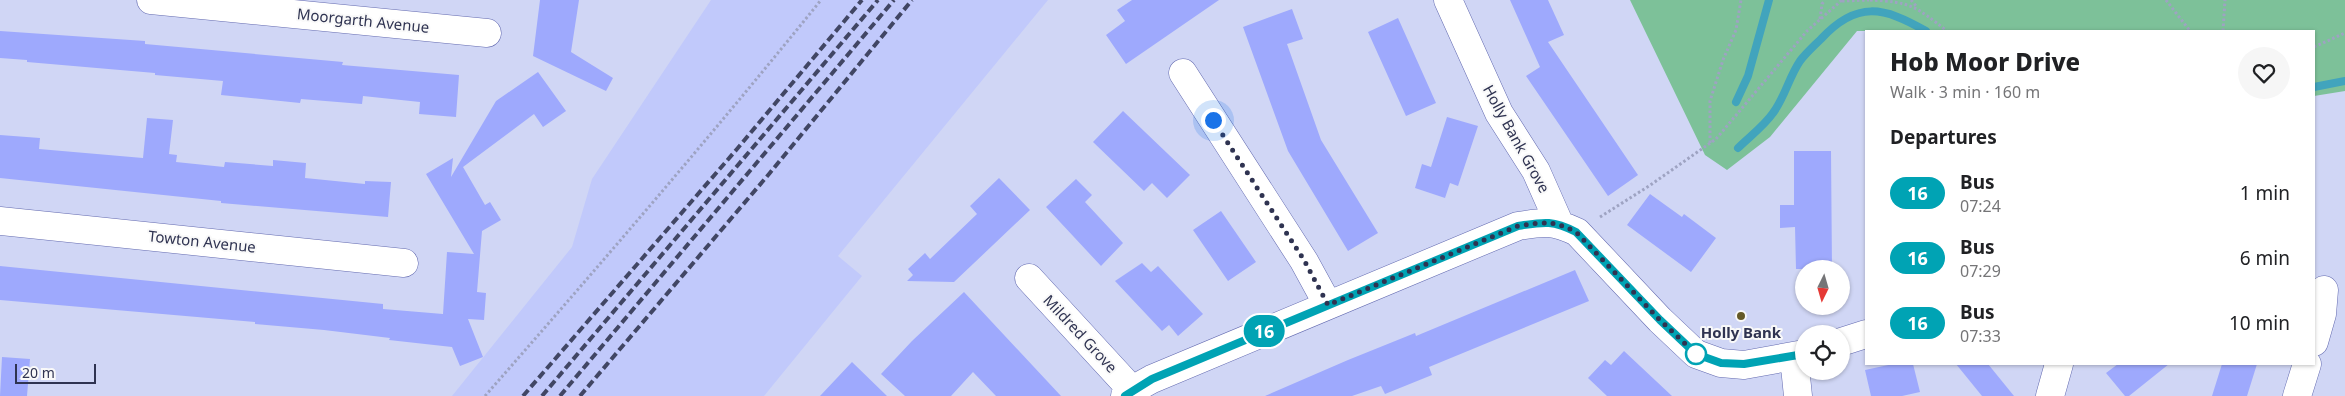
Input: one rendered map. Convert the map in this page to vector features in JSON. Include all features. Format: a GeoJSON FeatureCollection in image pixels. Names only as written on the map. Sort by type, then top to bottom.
{"type":"FeatureCollection","features":[{"type":"Feature","properties":{"kind":"street","name":"Moorgarth Avenue"},"geometry":{"type":"LineString","coordinates":[[151,0],[487,33]]}},
{"type":"Feature","properties":{"kind":"street","name":"Holly Bank Grove"},"geometry":{"type":"LineString","coordinates":[[1448,0],[1500,113],[1568,228],[1696,354],[1721,363],[1744,364],[1795,357]]}},
{"type":"Feature","properties":{"kind":"street"},"geometry":{"type":"LineString","coordinates":[[1183,73],[1304,260],[1328,305]]}},
{"type":"Feature","properties":{"kind":"street","name":"Towton Avenue"},"geometry":{"type":"LineString","coordinates":[[0,221],[404,263]]}},
{"type":"Feature","properties":{"kind":"street"},"geometry":{"type":"LineString","coordinates":[[1129,393],[1152,379],[1518,226],[1541,222],[1568,228]]}},
{"type":"Feature","properties":{"kind":"street","name":"Mildred Grove"},"geometry":{"type":"LineString","coordinates":[[1029,278],[1129,393]]}},
{"type":"Feature","properties":{"kind":"street"},"geometry":{"type":"LineString","coordinates":[[2315,338],[2328,289]]}},
{"type":"Feature","properties":{"kind":"street"},"geometry":{"type":"LineString","coordinates":[[1850,339],[1865,334]]}},
{"type":"Feature","properties":{"kind":"street"},"geometry":{"type":"LineString","coordinates":[[2050,396],[2058,365]]}},
{"type":"Feature","properties":{"kind":"street"},"geometry":{"type":"LineString","coordinates":[[2297,396],[2307,365]]}},
{"type":"Feature","properties":{"kind":"street"},"geometry":{"type":"LineString","coordinates":[[1798,380],[1798,396]]}},
{"type":"Feature","properties":{"kind":"path"},"geometry":{"type":"LineString","coordinates":[[485,396],[725,119],[821,0]]}},
{"type":"Feature","properties":{"kind":"path"},"geometry":{"type":"LineString","coordinates":[[1710,143],[1710,101],[1723,60],[1736,30],[1741,0]]}},
{"type":"Feature","properties":{"kind":"path"},"geometry":{"type":"LineString","coordinates":[[1820,20],[1822,4],[1825,0]]}},
{"type":"Feature","properties":{"kind":"path"},"geometry":{"type":"LineString","coordinates":[[1911,0],[1917,8],[1946,30]]}},
{"type":"Feature","properties":{"kind":"path"},"geometry":{"type":"LineString","coordinates":[[2166,0],[2189,30]]}},
{"type":"Feature","properties":{"kind":"path"},"geometry":{"type":"LineString","coordinates":[[2222,30],[2225,0]]}},
{"type":"Feature","properties":{"kind":"path"},"geometry":{"type":"LineString","coordinates":[[1568,228],[1649,186],[1716,139],[1807,31],[1842,1],[1898,2],[1917,8]]}},
{"type":"Feature","properties":{"kind":"path"},"geometry":{"type":"LineString","coordinates":[[2315,47],[2345,33]]}},
{"type":"Feature","properties":{"kind":"shaded area"},"geometry":{"type":"Polygon","coordinates":[[[711,0],[1048,0],[838,256],[862,276],[764,396],[452,396],[572,247],[592,179],[711,0]]]}},
{"type":"Feature","properties":{"kind":"green space"},"geometry":{"type":"Polygon","coordinates":[[[1630,0],[2345,0],[2345,91],[2315,96],[2315,30],[1865,30],[1857,31],[1770,137],[1727,170],[1705,155],[1630,0]]]}},
{"type":"Feature","properties":{"kind":"building"},"geometry":{"type":"Polygon","coordinates":[[[540,0],[579,0],[571,52],[613,78],[606,91],[533,56],[540,0]]]}},
{"type":"Feature","properties":{"kind":"building"},"geometry":{"type":"Polygon","coordinates":[[[1132,0],[1219,0],[1126,64],[1106,35],[1125,21],[1117,10],[1132,0]]]}},
{"type":"Feature","properties":{"kind":"building"},"geometry":{"type":"Polygon","coordinates":[[[1510,0],[1548,0],[1564,35],[1548,42],[1638,175],[1608,196],[1526,76],[1540,67],[1510,0]]]}},
{"type":"Feature","properties":{"kind":"building"},"geometry":{"type":"Polygon","coordinates":[[[1292,9],[1303,39],[1287,44],[1321,140],[1378,233],[1348,251],[1288,151],[1243,27],[1292,9]]]}},
{"type":"Feature","properties":{"kind":"building"},"geometry":{"type":"Polygon","coordinates":[[[1398,18],[1436,103],[1406,116],[1368,32],[1398,18]]]}},
{"type":"Feature","properties":{"kind":"building"},"geometry":{"type":"Polygon","coordinates":[[[0,31],[145,41],[145,44],[343,62],[342,65],[459,75],[456,117],[419,114],[420,102],[363,96],[362,104],[301,99],[300,103],[221,95],[223,81],[0,58],[0,31]]]}},
{"type":"Feature","properties":{"kind":"building"},"geometry":{"type":"Polygon","coordinates":[[[538,72],[566,111],[543,127],[534,114],[463,167],[485,205],[490,202],[501,220],[482,231],[477,292],[486,293],[484,320],[468,319],[483,357],[460,366],[452,347],[389,340],[390,338],[255,324],[255,322],[0,300],[0,266],[383,304],[383,309],[443,314],[447,252],[474,254],[426,174],[453,158],[451,177],[496,101],[538,72]]]}},
{"type":"Feature","properties":{"kind":"building"},"geometry":{"type":"Polygon","coordinates":[[[1123,111],[1190,175],[1167,198],[1152,183],[1144,191],[1093,142],[1123,111]]]}},
{"type":"Feature","properties":{"kind":"building"},"geometry":{"type":"Polygon","coordinates":[[[1447,117],[1478,126],[1458,186],[1450,183],[1445,198],[1415,188],[1422,164],[1431,167],[1447,117]]]}},
{"type":"Feature","properties":{"kind":"building"},"geometry":{"type":"Polygon","coordinates":[[[147,118],[173,120],[169,154],[177,155],[176,162],[224,167],[225,162],[273,166],[273,160],[306,163],[305,178],[365,184],[365,181],[391,182],[388,217],[221,203],[221,201],[0,178],[0,135],[40,138],[39,149],[143,158],[147,118]]]}},
{"type":"Feature","properties":{"kind":"building"},"geometry":{"type":"Polygon","coordinates":[[[1794,151],[1831,151],[1832,260],[1796,260],[1795,227],[1780,228],[1780,205],[1794,205],[1794,151]]]}},
{"type":"Feature","properties":{"kind":"building"},"geometry":{"type":"Polygon","coordinates":[[[999,178],[1030,210],[954,282],[907,281],[913,275],[908,269],[925,253],[930,259],[977,214],[970,206],[999,178]]]}},
{"type":"Feature","properties":{"kind":"building"},"geometry":{"type":"Polygon","coordinates":[[[1076,179],[1092,195],[1085,202],[1123,243],[1101,266],[1046,207],[1076,179]]]}},
{"type":"Feature","properties":{"kind":"building"},"geometry":{"type":"Polygon","coordinates":[[[1650,194],[1682,217],[1684,214],[1716,238],[1691,272],[1627,225],[1650,194]]]}},
{"type":"Feature","properties":{"kind":"building"},"geometry":{"type":"Polygon","coordinates":[[[1221,211],[1256,262],[1228,281],[1193,230],[1221,211]]]}},
{"type":"Feature","properties":{"kind":"building"},"geometry":{"type":"Polygon","coordinates":[[[1142,263],[1151,272],[1158,266],[1203,314],[1178,336],[1169,325],[1162,331],[1115,281],[1142,263]]]}},
{"type":"Feature","properties":{"kind":"building"},"geometry":{"type":"Polygon","coordinates":[[[1575,270],[1589,301],[1429,367],[1432,375],[1385,394],[1381,386],[1352,396],[1265,396],[1348,360],[1415,333],[1416,336],[1575,270]]]}},
{"type":"Feature","properties":{"kind":"building"},"geometry":{"type":"Polygon","coordinates":[[[964,292],[1061,396],[996,396],[973,372],[951,396],[905,396],[881,374],[912,341],[964,292]]]}},
{"type":"Feature","properties":{"kind":"building"},"geometry":{"type":"Polygon","coordinates":[[[1624,351],[1672,396],[1607,396],[1588,378],[1605,360],[1611,365],[1624,351]]]}},
{"type":"Feature","properties":{"kind":"building"},"geometry":{"type":"Polygon","coordinates":[[[2,357],[30,359],[27,396],[0,396],[2,357]]]}},
{"type":"Feature","properties":{"kind":"building"},"geometry":{"type":"Polygon","coordinates":[[[852,362],[887,396],[820,396],[852,362]]]}},
{"type":"Feature","properties":{"kind":"building"},"geometry":{"type":"Polygon","coordinates":[[[1888,365],[1913,365],[1920,392],[1902,396],[1871,396],[1865,370],[1888,365]]]}},
{"type":"Feature","properties":{"kind":"building"},"geometry":{"type":"Polygon","coordinates":[[[1957,365],[1989,365],[2014,396],[1982,396],[1957,365]]]}},
{"type":"Feature","properties":{"kind":"building"},"geometry":{"type":"Polygon","coordinates":[[[2117,365],[2168,365],[2129,396],[2125,396],[2106,373],[2117,365]]]}},
{"type":"Feature","properties":{"kind":"building"},"geometry":{"type":"Polygon","coordinates":[[[2222,365],[2257,365],[2247,396],[2212,396],[2222,365]]]}},
{"type":"Feature","properties":{"kind":"waterway"},"geometry":{"type":"LineString","coordinates":[[1736,102],[1748,76],[1769,0]]}},
{"type":"Feature","properties":{"kind":"waterway"},"geometry":{"type":"LineString","coordinates":[[1738,148],[1773,113],[1802,58],[1834,26],[1859,13],[1871,11],[1897,17],[1924,30]]}},
{"type":"Feature","properties":{"kind":"waterway"},"geometry":{"type":"LineString","coordinates":[[2315,87],[2345,81]]}},
{"type":"Feature","properties":{"kind":"railway"},"geometry":{"type":"LineString","coordinates":[[523,396],[737,149],[862,0]]}},
{"type":"Feature","properties":{"kind":"railway"},"geometry":{"type":"LineString","coordinates":[[542,396],[878,0]]}},
{"type":"Feature","properties":{"kind":"railway"},"geometry":{"type":"LineString","coordinates":[[560,396],[894,0]]}},
{"type":"Feature","properties":{"kind":"railway"},"geometry":{"type":"LineString","coordinates":[[580,396],[769,174],[912,0]]}},
{"type":"Feature","properties":{"kind":"bus line","name":"16"},"geometry":{"type":"LineString","coordinates":[[1125,396],[1152,379],[1328,305],[1518,226],[1541,222],[1559,223],[1576,232],[1660,320],[1696,354],[1721,363],[1744,364],[1795,357]]}},
{"type":"Feature","properties":{"kind":"place","name":"Holly Bank"},"geometry":{"type":"Point","coordinates":[1741,316]}},
{"type":"Feature","properties":{"kind":"route"},"geometry":{"type":"LineString","coordinates":[[1213,120],[1304,260],[1328,305],[1518,226],[1541,222],[1559,223],[1576,232],[1660,320],[1696,354]]}}]}
